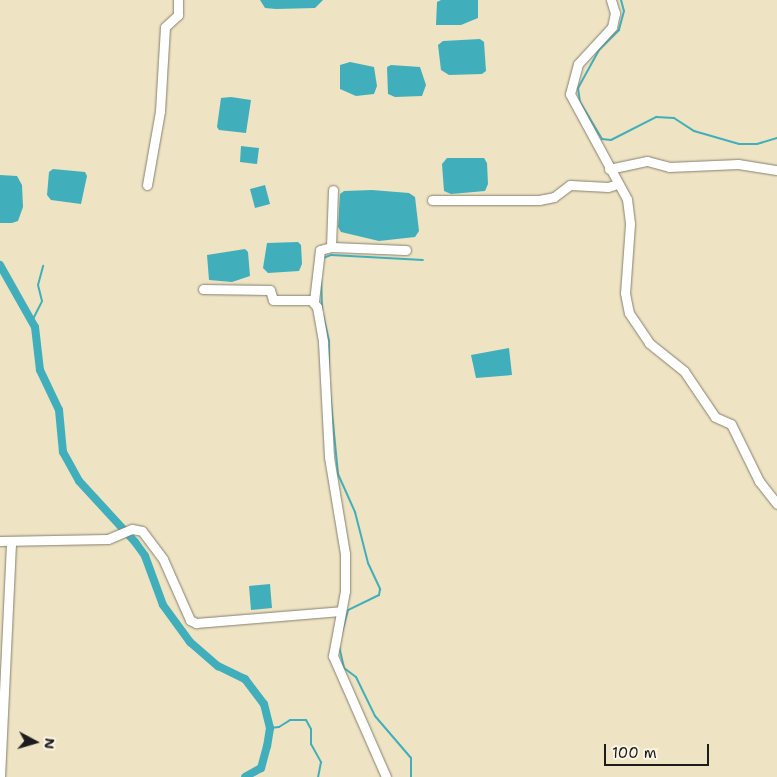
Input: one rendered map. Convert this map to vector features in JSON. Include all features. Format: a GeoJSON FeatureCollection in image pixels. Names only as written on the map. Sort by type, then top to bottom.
{"type":"FeatureCollection","features":[{"type":"Feature","properties":{"kind":"street"},"geometry":{"type":"LineString","coordinates":[[147,185],[160,111],[165,27],[178,14],[178,0]]}},
{"type":"Feature","properties":{"kind":"street"},"geometry":{"type":"LineString","coordinates":[[611,0],[615,13],[612,27],[584,55],[570,88],[576,109],[617,184],[624,192],[630,212],[625,293],[631,320],[649,343],[684,371],[715,417],[731,424],[759,481],[777,504]]}},
{"type":"Feature","properties":{"kind":"street"},"geometry":{"type":"LineString","coordinates":[[609,169],[646,161],[669,166],[738,164],[777,170]]}},
{"type":"Feature","properties":{"kind":"street"},"geometry":{"type":"LineString","coordinates":[[432,200],[539,200],[554,197],[570,185],[608,187],[617,184]]}},
{"type":"Feature","properties":{"kind":"street"},"geometry":{"type":"LineString","coordinates":[[331,247],[333,190]]}},
{"type":"Feature","properties":{"kind":"street"},"geometry":{"type":"LineString","coordinates":[[386,777],[361,714],[334,662],[334,643],[345,591],[344,535],[329,457],[323,342],[314,301],[317,254],[331,247],[406,250]]}},
{"type":"Feature","properties":{"kind":"street"},"geometry":{"type":"LineString","coordinates":[[203,289],[270,290],[273,300],[314,301]]}},
{"type":"Feature","properties":{"kind":"street"},"geometry":{"type":"LineString","coordinates":[[0,541],[118,536],[132,529],[142,531],[163,560],[187,615],[196,623],[341,611]]}},
{"type":"Feature","properties":{"kind":"street"},"geometry":{"type":"LineString","coordinates":[[0,777],[11,542]]}},
{"type":"Feature","properties":{"kind":"water"},"geometry":{"type":"Polygon","coordinates":[[[260,0],[323,0],[315,8],[276,9],[265,8],[260,0]]]}},
{"type":"Feature","properties":{"kind":"water"},"geometry":{"type":"Polygon","coordinates":[[[441,0],[478,0],[478,18],[461,25],[436,25],[437,2],[441,0]]]}},
{"type":"Feature","properties":{"kind":"water"},"geometry":{"type":"Polygon","coordinates":[[[480,39],[484,42],[486,71],[482,74],[449,75],[441,70],[438,45],[443,41],[480,39]]]}},
{"type":"Feature","properties":{"kind":"water"},"geometry":{"type":"Polygon","coordinates":[[[350,62],[374,67],[377,86],[374,94],[356,96],[340,89],[340,65],[350,62]]]}},
{"type":"Feature","properties":{"kind":"water"},"geometry":{"type":"Polygon","coordinates":[[[391,65],[420,67],[426,85],[422,96],[395,97],[388,94],[387,67],[391,65]]]}},
{"type":"Feature","properties":{"kind":"water"},"geometry":{"type":"Polygon","coordinates":[[[231,97],[251,100],[246,133],[219,130],[217,127],[221,98],[231,97]]]}},
{"type":"Feature","properties":{"kind":"water"},"geometry":{"type":"Polygon","coordinates":[[[241,146],[259,148],[257,164],[240,162],[241,146]]]}},
{"type":"Feature","properties":{"kind":"water"},"geometry":{"type":"Polygon","coordinates":[[[447,158],[484,158],[487,163],[488,184],[485,191],[451,194],[444,191],[442,164],[447,158]]]}},
{"type":"Feature","properties":{"kind":"water"},"geometry":{"type":"Polygon","coordinates":[[[53,169],[85,172],[87,176],[81,204],[51,200],[47,195],[49,172],[53,169]]]}},
{"type":"Feature","properties":{"kind":"water"},"geometry":{"type":"Polygon","coordinates":[[[0,175],[17,176],[22,185],[23,207],[18,221],[12,223],[0,223],[0,175]]]}},
{"type":"Feature","properties":{"kind":"water"},"geometry":{"type":"Polygon","coordinates":[[[265,185],[270,204],[255,208],[250,189],[265,185]]]}},
{"type":"Feature","properties":{"kind":"water"},"geometry":{"type":"Polygon","coordinates":[[[372,190],[409,193],[415,197],[419,231],[415,237],[379,241],[341,232],[338,227],[340,194],[344,191],[372,190]]]}},
{"type":"Feature","properties":{"kind":"water"},"geometry":{"type":"Polygon","coordinates":[[[298,242],[301,245],[302,264],[299,271],[268,273],[263,268],[267,243],[298,242]]]}},
{"type":"Feature","properties":{"kind":"water"},"geometry":{"type":"Polygon","coordinates":[[[245,249],[248,252],[250,276],[232,282],[209,280],[207,255],[245,249]]]}},
{"type":"Feature","properties":{"kind":"water"},"geometry":{"type":"Polygon","coordinates":[[[509,348],[512,375],[476,378],[471,355],[509,348]]]}},
{"type":"Feature","properties":{"kind":"water"},"geometry":{"type":"Polygon","coordinates":[[[270,584],[272,608],[251,610],[249,586],[270,584]]]}},
{"type":"Feature","properties":{"kind":"waterway"},"geometry":{"type":"LineString","coordinates":[[621,0],[624,11],[619,30],[599,50],[578,88],[580,102],[602,139],[611,140],[656,117],[674,118],[694,131],[739,144],[757,144],[777,138]]}},
{"type":"Feature","properties":{"kind":"waterway"},"geometry":{"type":"LineString","coordinates":[[323,258],[331,255],[423,260]]}},
{"type":"Feature","properties":{"kind":"waterway"},"geometry":{"type":"LineString","coordinates":[[0,265],[35,327],[40,370],[59,410],[63,452],[79,481],[135,542],[145,556],[163,605],[190,642],[218,666],[245,679],[264,704],[270,728],[267,746],[261,768],[245,777]]}},
{"type":"Feature","properties":{"kind":"waterway"},"geometry":{"type":"LineString","coordinates":[[32,321],[42,301],[38,285],[43,266]]}},
{"type":"Feature","properties":{"kind":"waterway"},"geometry":{"type":"LineString","coordinates":[[321,277],[322,310]]}},
{"type":"Feature","properties":{"kind":"waterway"},"geometry":{"type":"LineString","coordinates":[[323,315],[329,341],[329,382],[338,474],[355,512],[368,563],[380,589],[379,595],[348,610],[341,636]]}},
{"type":"Feature","properties":{"kind":"waterway"},"geometry":{"type":"LineString","coordinates":[[339,646],[344,668],[356,677],[375,716],[411,758],[411,777]]}},
{"type":"Feature","properties":{"kind":"waterway"},"geometry":{"type":"LineString","coordinates":[[270,728],[279,727],[290,720],[306,720],[311,729],[311,744],[321,762],[318,777]]}}]}
